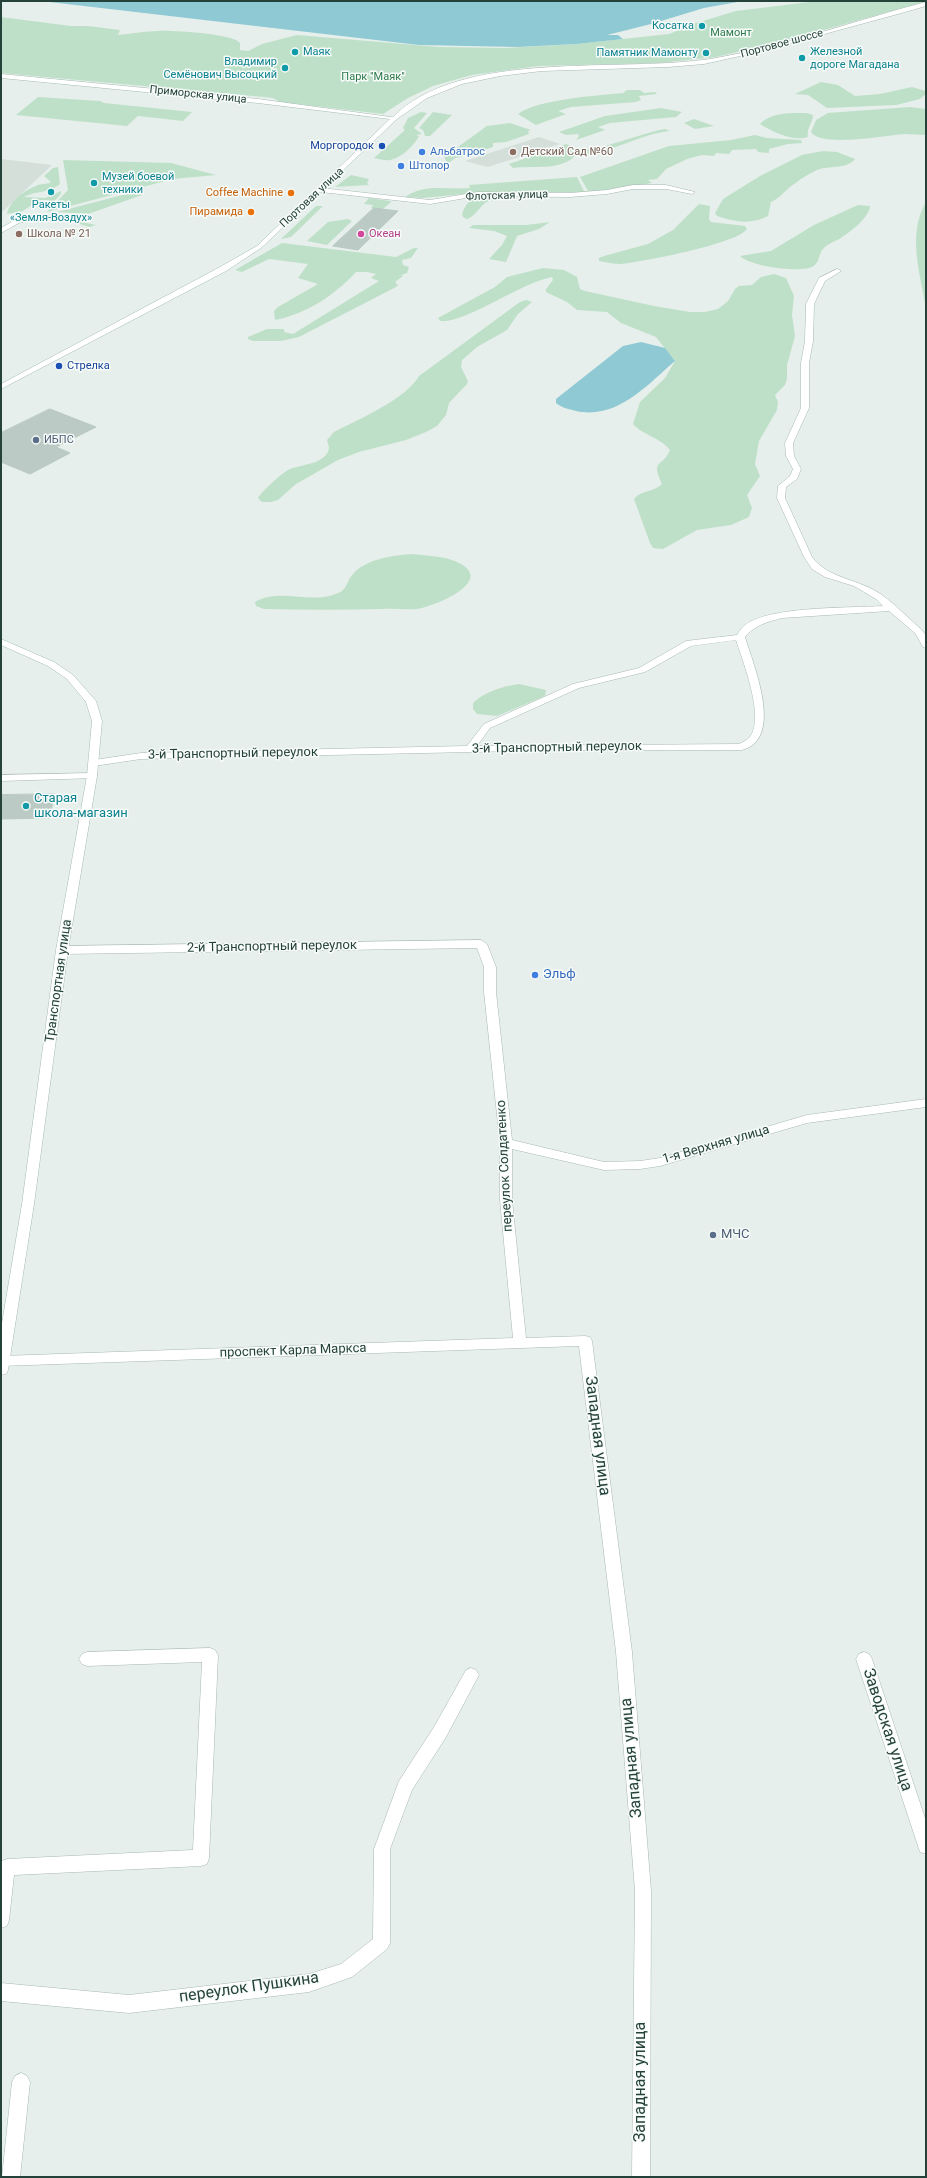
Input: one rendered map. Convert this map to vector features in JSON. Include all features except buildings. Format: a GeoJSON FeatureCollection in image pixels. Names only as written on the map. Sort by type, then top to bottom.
{"type":"FeatureCollection","features":[{"type":"Feature","properties":{"kind":"street","name":"Портовое шоссе"},"geometry":{"type":"LineString","coordinates":[[634,66],[703,62],[733,57],[926,4]]}},
{"type":"Feature","properties":{"kind":"street","name":"Портовая улица"},"geometry":{"type":"LineString","coordinates":[[1,387],[232,264],[268,240],[395,118],[417,101],[454,85],[516,72],[634,66]]}},
{"type":"Feature","properties":{"kind":"street","name":"Приморская улица"},"geometry":{"type":"LineString","coordinates":[[1,76],[258,101],[395,118]]}},
{"type":"Feature","properties":{"kind":"street","name":"Флотская улица"},"geometry":{"type":"LineString","coordinates":[[321,190],[430,202],[478,194],[570,195],[607,192],[633,187],[666,187],[692,192]]}},
{"type":"Feature","properties":{"kind":"street"},"geometry":{"type":"LineString","coordinates":[[1,231],[17,221],[36,217]]}},
{"type":"Feature","properties":{"kind":"street"},"geometry":{"type":"LineString","coordinates":[[837,271],[822,280],[810,304],[809,341],[805,363],[805,408],[789,443],[790,456],[798,469],[794,478],[782,486],[781,498],[808,557],[815,567],[828,575],[857,584],[879,597],[919,632],[926,645]]}},
{"type":"Feature","properties":{"kind":"street"},"geometry":{"type":"LineString","coordinates":[[470,749],[487,726],[576,686],[642,670],[689,643],[740,637],[748,627],[762,620],[782,615],[891,608]]}},
{"type":"Feature","properties":{"kind":"street","name":"3-й Транспортный переулок"},"geometry":{"type":"LineString","coordinates":[[94,763],[141,756],[565,747],[742,747],[755,738],[759,725],[758,698],[740,637]]}},
{"type":"Feature","properties":{"kind":"street","name":"Транспортная улица"},"geometry":{"type":"LineString","coordinates":[[1,642],[62,670],[85,692],[91,701],[97,721],[94,763],[62,950],[28,1204],[1,1364]]}},
{"type":"Feature","properties":{"kind":"street"},"geometry":{"type":"LineString","coordinates":[[1,778],[92,776]]}},
{"type":"Feature","properties":{"kind":"street","name":"2-й Транспортный переулок"},"geometry":{"type":"LineString","coordinates":[[62,950],[481,944]]}},
{"type":"Feature","properties":{"kind":"street","name":"переулок Солдатенко"},"geometry":{"type":"LineString","coordinates":[[481,944],[490,967],[490,992],[506,1143],[506,1200],[520,1343]]}},
{"type":"Feature","properties":{"kind":"street","name":"1-я Верхняя улица"},"geometry":{"type":"LineString","coordinates":[[506,1143],[604,1166],[640,1165],[660,1162],[807,1119],[926,1103]]}},
{"type":"Feature","properties":{"kind":"street","name":"проспект Карла Маркса"},"geometry":{"type":"LineString","coordinates":[[1,1364],[585,1341]]}},
{"type":"Feature","properties":{"kind":"street","name":"Западная улица"},"geometry":{"type":"LineString","coordinates":[[585,1341],[624,1652],[643,1891],[641,2177]]}},
{"type":"Feature","properties":{"kind":"street"},"geometry":{"type":"LineString","coordinates":[[1,1920],[7,1867],[201,1858],[210,1655],[87,1659]]}},
{"type":"Feature","properties":{"kind":"street","name":"Заводская улица"},"geometry":{"type":"LineString","coordinates":[[864,1659],[926,1846]]}},
{"type":"Feature","properties":{"kind":"street","name":"переулок Пушкина"},"geometry":{"type":"LineString","coordinates":[[1,1992],[129,2004],[308,1983],[346,1971],[381,1943],[382,1849],[405,1786],[440,1732],[470,1675]]}},
{"type":"Feature","properties":{"kind":"street"},"geometry":{"type":"LineString","coordinates":[[11,2177],[21,2082]]}},
{"type":"Feature","properties":{"kind":"shaded area","name":"Детский Сад №60"},"geometry":{"type":"Polygon","coordinates":[[[539,137],[560,144],[488,167],[465,161],[539,137]]]}},
{"type":"Feature","properties":{"kind":"shaded area"},"geometry":{"type":"Polygon","coordinates":[[[1,159],[52,165],[1,213],[1,159]]]}},
{"type":"Feature","properties":{"kind":"green space","name":"Парк \"Маяк\""},"geometry":{"type":"Polygon","coordinates":[[[818,1],[925,2],[780,42],[716,57],[659,63],[539,66],[472,75],[433,86],[408,98],[383,114],[280,102],[273,98],[264,97],[1,73],[1,17],[71,26],[88,26],[120,30],[118,35],[148,31],[165,31],[215,35],[235,40],[240,43],[240,50],[248,51],[262,44],[297,35],[439,47],[505,48],[576,44],[669,34],[696,23],[736,11],[818,1]]]}},
{"type":"Feature","properties":{"kind":"green space"},"geometry":{"type":"Polygon","coordinates":[[[821,82],[838,85],[855,96],[880,94],[912,87],[926,91],[926,94],[920,99],[896,105],[827,108],[808,95],[795,94],[821,82]]]}},
{"type":"Feature","properties":{"kind":"green space"},"geometry":{"type":"Polygon","coordinates":[[[627,90],[640,90],[644,93],[655,92],[657,94],[639,96],[641,100],[636,102],[571,107],[558,111],[566,114],[536,125],[518,114],[526,109],[538,105],[584,97],[623,93],[627,90]]]}},
{"type":"Feature","properties":{"kind":"green space"},"geometry":{"type":"Polygon","coordinates":[[[38,97],[100,101],[104,103],[192,112],[183,121],[138,116],[127,126],[16,115],[38,97]]]}},
{"type":"Feature","properties":{"kind":"green space"},"geometry":{"type":"Polygon","coordinates":[[[910,107],[926,109],[926,135],[904,134],[840,140],[817,137],[811,132],[816,120],[828,113],[910,107]]]}},
{"type":"Feature","properties":{"kind":"green space"},"geometry":{"type":"Polygon","coordinates":[[[661,108],[682,112],[676,117],[610,123],[598,127],[605,130],[576,140],[579,136],[578,134],[566,135],[559,132],[605,116],[661,108]]]}},
{"type":"Feature","properties":{"kind":"green space"},"geometry":{"type":"Polygon","coordinates":[[[421,112],[427,113],[414,128],[422,134],[416,135],[419,136],[411,147],[394,159],[387,160],[374,158],[405,130],[403,128],[408,118],[421,112]]]}},
{"type":"Feature","properties":{"kind":"green space"},"geometry":{"type":"Polygon","coordinates":[[[433,112],[452,115],[430,136],[425,136],[423,130],[419,128],[433,112]]]}},
{"type":"Feature","properties":{"kind":"green space"},"geometry":{"type":"Polygon","coordinates":[[[806,113],[813,115],[808,131],[808,137],[790,137],[777,133],[760,124],[775,115],[806,113]]]}},
{"type":"Feature","properties":{"kind":"green space"},"geometry":{"type":"Polygon","coordinates":[[[694,119],[714,126],[695,129],[684,123],[694,119]]]}},
{"type":"Feature","properties":{"kind":"green space"},"geometry":{"type":"Polygon","coordinates":[[[510,123],[531,130],[528,131],[529,134],[506,142],[493,143],[493,147],[458,158],[457,157],[444,166],[441,166],[446,161],[444,157],[487,126],[510,123]]]}},
{"type":"Feature","properties":{"kind":"green space"},"geometry":{"type":"Polygon","coordinates":[[[665,129],[670,131],[648,136],[595,153],[584,154],[584,150],[586,149],[599,147],[665,129]]]}},
{"type":"Feature","properties":{"kind":"green space"},"geometry":{"type":"Polygon","coordinates":[[[755,135],[767,138],[801,140],[802,143],[788,144],[769,149],[769,153],[758,152],[756,149],[732,150],[729,154],[716,153],[714,156],[702,155],[687,159],[666,169],[657,179],[648,180],[652,183],[596,192],[474,193],[423,198],[405,197],[420,190],[436,188],[470,188],[469,185],[577,177],[584,191],[588,191],[580,177],[669,146],[731,140],[755,135]]]}},
{"type":"Feature","properties":{"kind":"green space"},"geometry":{"type":"Polygon","coordinates":[[[566,144],[574,147],[577,154],[571,160],[555,166],[513,168],[509,164],[566,144]]]}},
{"type":"Feature","properties":{"kind":"green space"},"geometry":{"type":"Polygon","coordinates":[[[823,151],[837,152],[855,159],[847,165],[817,170],[803,178],[771,202],[768,216],[762,219],[743,222],[717,216],[715,213],[723,199],[760,176],[802,155],[823,151]]]}},
{"type":"Feature","properties":{"kind":"green space"},"geometry":{"type":"Polygon","coordinates":[[[63,160],[171,163],[216,175],[173,179],[47,212],[68,190],[63,160]]]}},
{"type":"Feature","properties":{"kind":"green space"},"geometry":{"type":"Polygon","coordinates":[[[58,167],[60,184],[50,190],[24,197],[45,198],[61,191],[61,194],[48,208],[45,206],[49,200],[39,200],[23,211],[7,214],[8,209],[14,200],[23,193],[38,185],[51,182],[44,176],[53,168],[58,167]]]}},
{"type":"Feature","properties":{"kind":"green space"},"geometry":{"type":"Polygon","coordinates":[[[351,175],[369,179],[367,183],[369,185],[335,187],[351,175]]]}},
{"type":"Feature","properties":{"kind":"green space"},"geometry":{"type":"Polygon","coordinates":[[[138,191],[142,193],[142,195],[88,214],[57,212],[138,191]]]}},
{"type":"Feature","properties":{"kind":"green space"},"geometry":{"type":"Polygon","coordinates":[[[500,195],[501,198],[488,201],[470,218],[467,219],[463,217],[462,214],[465,207],[472,199],[481,196],[500,195]]]}},
{"type":"Feature","properties":{"kind":"green space"},"geometry":{"type":"Polygon","coordinates":[[[369,198],[391,202],[383,209],[371,208],[373,205],[364,204],[369,198]]]}},
{"type":"Feature","properties":{"kind":"green space"},"geometry":{"type":"Polygon","coordinates":[[[926,202],[926,308],[918,268],[916,240],[920,214],[926,202]]]}},
{"type":"Feature","properties":{"kind":"green space"},"geometry":{"type":"Polygon","coordinates":[[[699,204],[710,206],[709,219],[711,222],[745,226],[747,229],[740,235],[726,241],[667,256],[621,264],[599,261],[599,258],[604,256],[648,244],[673,230],[699,204]]]}},
{"type":"Feature","properties":{"kind":"green space"},"geometry":{"type":"Polygon","coordinates":[[[858,205],[870,206],[869,211],[863,220],[850,232],[825,247],[821,251],[818,261],[812,267],[806,269],[774,268],[753,263],[740,256],[771,251],[814,225],[858,205]]]}},
{"type":"Feature","properties":{"kind":"green space"},"geometry":{"type":"Polygon","coordinates":[[[316,206],[323,206],[291,237],[281,239],[316,206]]]}},
{"type":"Feature","properties":{"kind":"green space"},"geometry":{"type":"Polygon","coordinates":[[[49,215],[96,225],[89,227],[68,220],[43,217],[49,215]]]}},
{"type":"Feature","properties":{"kind":"green space"},"geometry":{"type":"Polygon","coordinates":[[[348,219],[352,221],[327,245],[307,241],[328,222],[348,219]]]}},
{"type":"Feature","properties":{"kind":"green space"},"geometry":{"type":"Polygon","coordinates":[[[550,222],[539,229],[517,236],[506,262],[489,259],[502,245],[507,236],[494,231],[469,228],[473,225],[526,225],[550,222]]]}},
{"type":"Feature","properties":{"kind":"green space"},"geometry":{"type":"Polygon","coordinates":[[[282,243],[396,257],[414,248],[418,248],[411,258],[402,260],[403,265],[409,267],[407,273],[401,275],[403,276],[395,282],[398,285],[396,287],[299,337],[281,341],[253,341],[248,339],[248,337],[267,329],[284,329],[284,332],[293,334],[379,281],[371,278],[376,274],[356,272],[329,296],[309,308],[275,320],[274,311],[278,307],[318,284],[298,278],[308,264],[269,259],[242,272],[235,270],[282,243]]]}},
{"type":"Feature","properties":{"kind":"green space"},"geometry":{"type":"Polygon","coordinates":[[[543,268],[564,270],[577,277],[580,289],[585,291],[690,312],[705,312],[718,309],[728,301],[735,289],[739,286],[752,285],[761,277],[774,274],[786,278],[794,296],[792,315],[795,336],[787,365],[787,379],[785,385],[775,395],[778,402],[777,410],[759,441],[755,464],[760,476],[747,495],[752,508],[749,517],[731,525],[697,530],[663,549],[653,548],[650,543],[634,499],[640,494],[659,487],[662,484],[657,467],[667,456],[670,450],[662,442],[637,428],[633,424],[640,402],[665,378],[675,361],[656,337],[621,323],[607,312],[577,310],[567,302],[546,292],[546,289],[553,280],[552,277],[525,287],[464,316],[451,320],[440,321],[438,318],[495,287],[507,277],[543,268]]]}},
{"type":"Feature","properties":{"kind":"green space"},"geometry":{"type":"Polygon","coordinates":[[[526,300],[532,302],[518,314],[507,330],[477,347],[462,360],[461,367],[468,381],[467,384],[449,403],[446,415],[437,426],[406,440],[359,452],[338,460],[296,484],[278,500],[262,502],[258,498],[263,491],[288,470],[318,461],[324,457],[329,447],[327,440],[334,432],[381,408],[404,393],[419,376],[520,302],[526,300]]]}},
{"type":"Feature","properties":{"kind":"green space"},"geometry":{"type":"Polygon","coordinates":[[[413,554],[456,561],[469,571],[470,579],[466,586],[457,593],[435,604],[417,609],[264,609],[256,606],[255,602],[273,596],[314,598],[333,595],[342,591],[353,574],[365,565],[373,561],[389,557],[413,554]]]}},
{"type":"Feature","properties":{"kind":"green space"},"geometry":{"type":"Polygon","coordinates":[[[519,684],[546,690],[545,696],[497,716],[477,714],[473,709],[473,703],[488,693],[500,688],[519,684]]]}},
{"type":"Feature","properties":{"kind":"water"},"geometry":{"type":"Polygon","coordinates":[[[41,1],[743,1],[704,8],[651,24],[607,35],[618,35],[623,39],[576,44],[517,47],[419,45],[41,1]]]}},
{"type":"Feature","properties":{"kind":"water"},"geometry":{"type":"Polygon","coordinates":[[[641,342],[665,348],[675,361],[642,390],[618,405],[605,410],[591,412],[576,411],[556,403],[556,399],[623,346],[641,342]]]}},
{"type":"Feature","properties":{"kind":"place","name":"Косатка"},"geometry":{"type":"Point","coordinates":[702,26]}},
{"type":"Feature","properties":{"kind":"place","name":"Маяк"},"geometry":{"type":"Point","coordinates":[295,52]}},
{"type":"Feature","properties":{"kind":"place","name":"Памятник Мамонту"},"geometry":{"type":"Point","coordinates":[706,53]}},
{"type":"Feature","properties":{"kind":"place","name":"Железной дороге Магадана"},"geometry":{"type":"Point","coordinates":[802,58]}},
{"type":"Feature","properties":{"kind":"place","name":"Владимир Семёнович Высоцкий"},"geometry":{"type":"Point","coordinates":[285,68]}},
{"type":"Feature","properties":{"kind":"place","name":"Моргородок"},"geometry":{"type":"Point","coordinates":[382,146]}},
{"type":"Feature","properties":{"kind":"place","name":"Альбатрос"},"geometry":{"type":"Point","coordinates":[422,152]}},
{"type":"Feature","properties":{"kind":"place","name":"Детский Сад №60"},"geometry":{"type":"Point","coordinates":[513,152]}},
{"type":"Feature","properties":{"kind":"place","name":"Штопор"},"geometry":{"type":"Point","coordinates":[401,166]}},
{"type":"Feature","properties":{"kind":"place","name":"Музей боевой техники"},"geometry":{"type":"Point","coordinates":[94,183]}},
{"type":"Feature","properties":{"kind":"place","name":"Ракеты «Земля-Воздух»"},"geometry":{"type":"Point","coordinates":[51,192]}},
{"type":"Feature","properties":{"kind":"place","name":"Coffee Machine"},"geometry":{"type":"Point","coordinates":[291,193]}},
{"type":"Feature","properties":{"kind":"place","name":"Пирамида"},"geometry":{"type":"Point","coordinates":[251,212]}},
{"type":"Feature","properties":{"kind":"place","name":"Школа № 21"},"geometry":{"type":"Point","coordinates":[19,234]}},
{"type":"Feature","properties":{"kind":"place","name":"Океан"},"geometry":{"type":"Point","coordinates":[361,234]}},
{"type":"Feature","properties":{"kind":"place","name":"Стрелка"},"geometry":{"type":"Point","coordinates":[59,366]}},
{"type":"Feature","properties":{"kind":"place","name":"ИБПС"},"geometry":{"type":"Point","coordinates":[36,440]}},
{"type":"Feature","properties":{"kind":"place","name":"Старая школа-магазин"},"geometry":{"type":"Point","coordinates":[26,806]}},
{"type":"Feature","properties":{"kind":"place","name":"Эльф"},"geometry":{"type":"Point","coordinates":[535,975]}},
{"type":"Feature","properties":{"kind":"place","name":"МЧС"},"geometry":{"type":"Point","coordinates":[713,1235]}},
{"type":"Feature","properties":{"kind":"park label","name":"Мамонт"},"geometry":{"type":"Point","coordinates":[731,33]}}]}
